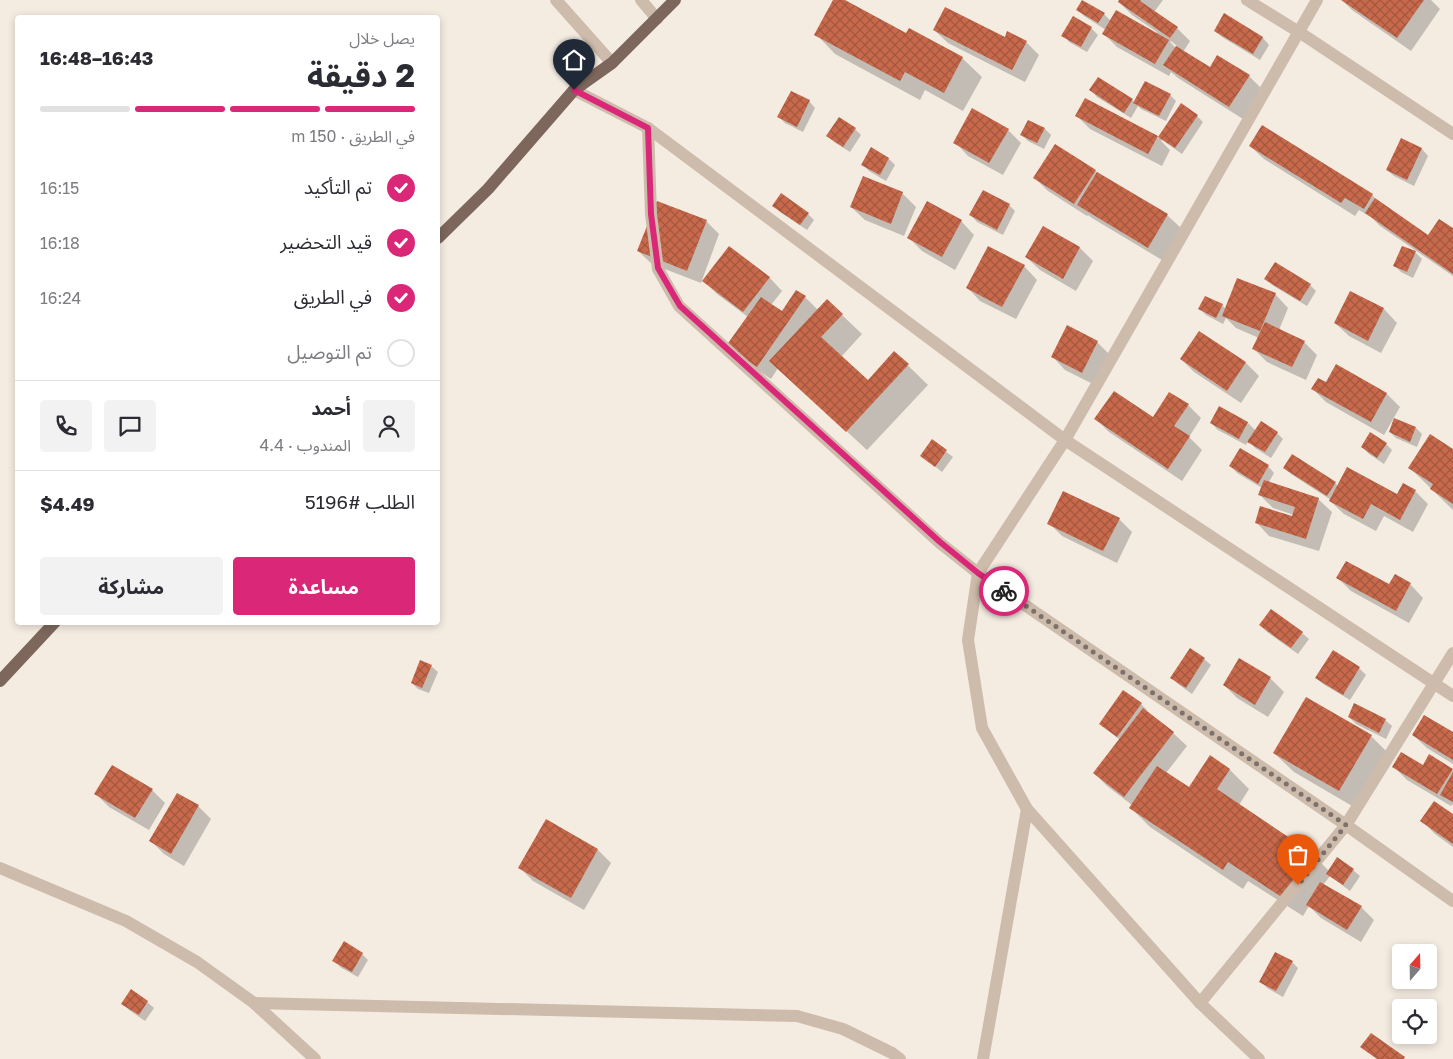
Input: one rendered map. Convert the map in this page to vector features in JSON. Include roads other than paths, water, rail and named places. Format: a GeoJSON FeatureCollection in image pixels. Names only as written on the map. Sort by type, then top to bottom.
{"type":"FeatureCollection","features":[{"type":"Feature","properties":{"kind":"main road"},"geometry":{"type":"LineString","coordinates":[[440,236],[488,189],[574,90],[612,63],[675,0]]}},
{"type":"Feature","properties":{"kind":"main road"},"geometry":{"type":"LineString","coordinates":[[0,681],[53,625]]}},
{"type":"Feature","properties":{"kind":"street"},"geometry":{"type":"LineString","coordinates":[[556,0],[612,63]]}},
{"type":"Feature","properties":{"kind":"street"},"geometry":{"type":"LineString","coordinates":[[640,0],[657,19]]}},
{"type":"Feature","properties":{"kind":"street"},"geometry":{"type":"LineString","coordinates":[[1247,0],[1299,32],[1453,134]]}},
{"type":"Feature","properties":{"kind":"street"},"geometry":{"type":"LineString","coordinates":[[1259,1059],[1200,1003],[1026,809],[982,728],[968,640],[978,573],[1065,440],[1317,0]]}},
{"type":"Feature","properties":{"kind":"street"},"geometry":{"type":"LineString","coordinates":[[574,90],[648,128],[1065,440],[1453,696]]}},
{"type":"Feature","properties":{"kind":"street"},"geometry":{"type":"LineString","coordinates":[[648,128],[651,214],[658,268],[680,306],[940,542],[978,573],[1346,825],[1453,901]]}},
{"type":"Feature","properties":{"kind":"street"},"geometry":{"type":"LineString","coordinates":[[1200,1003],[1346,825],[1453,653]]}},
{"type":"Feature","properties":{"kind":"street"},"geometry":{"type":"LineString","coordinates":[[983,1059],[1026,809]]}},
{"type":"Feature","properties":{"kind":"street"},"geometry":{"type":"LineString","coordinates":[[0,868],[126,921],[197,962],[254,1003],[315,1059]]}},
{"type":"Feature","properties":{"kind":"street"},"geometry":{"type":"LineString","coordinates":[[254,1003],[797,1016],[843,1029],[892,1053],[900,1059]]}}]}
